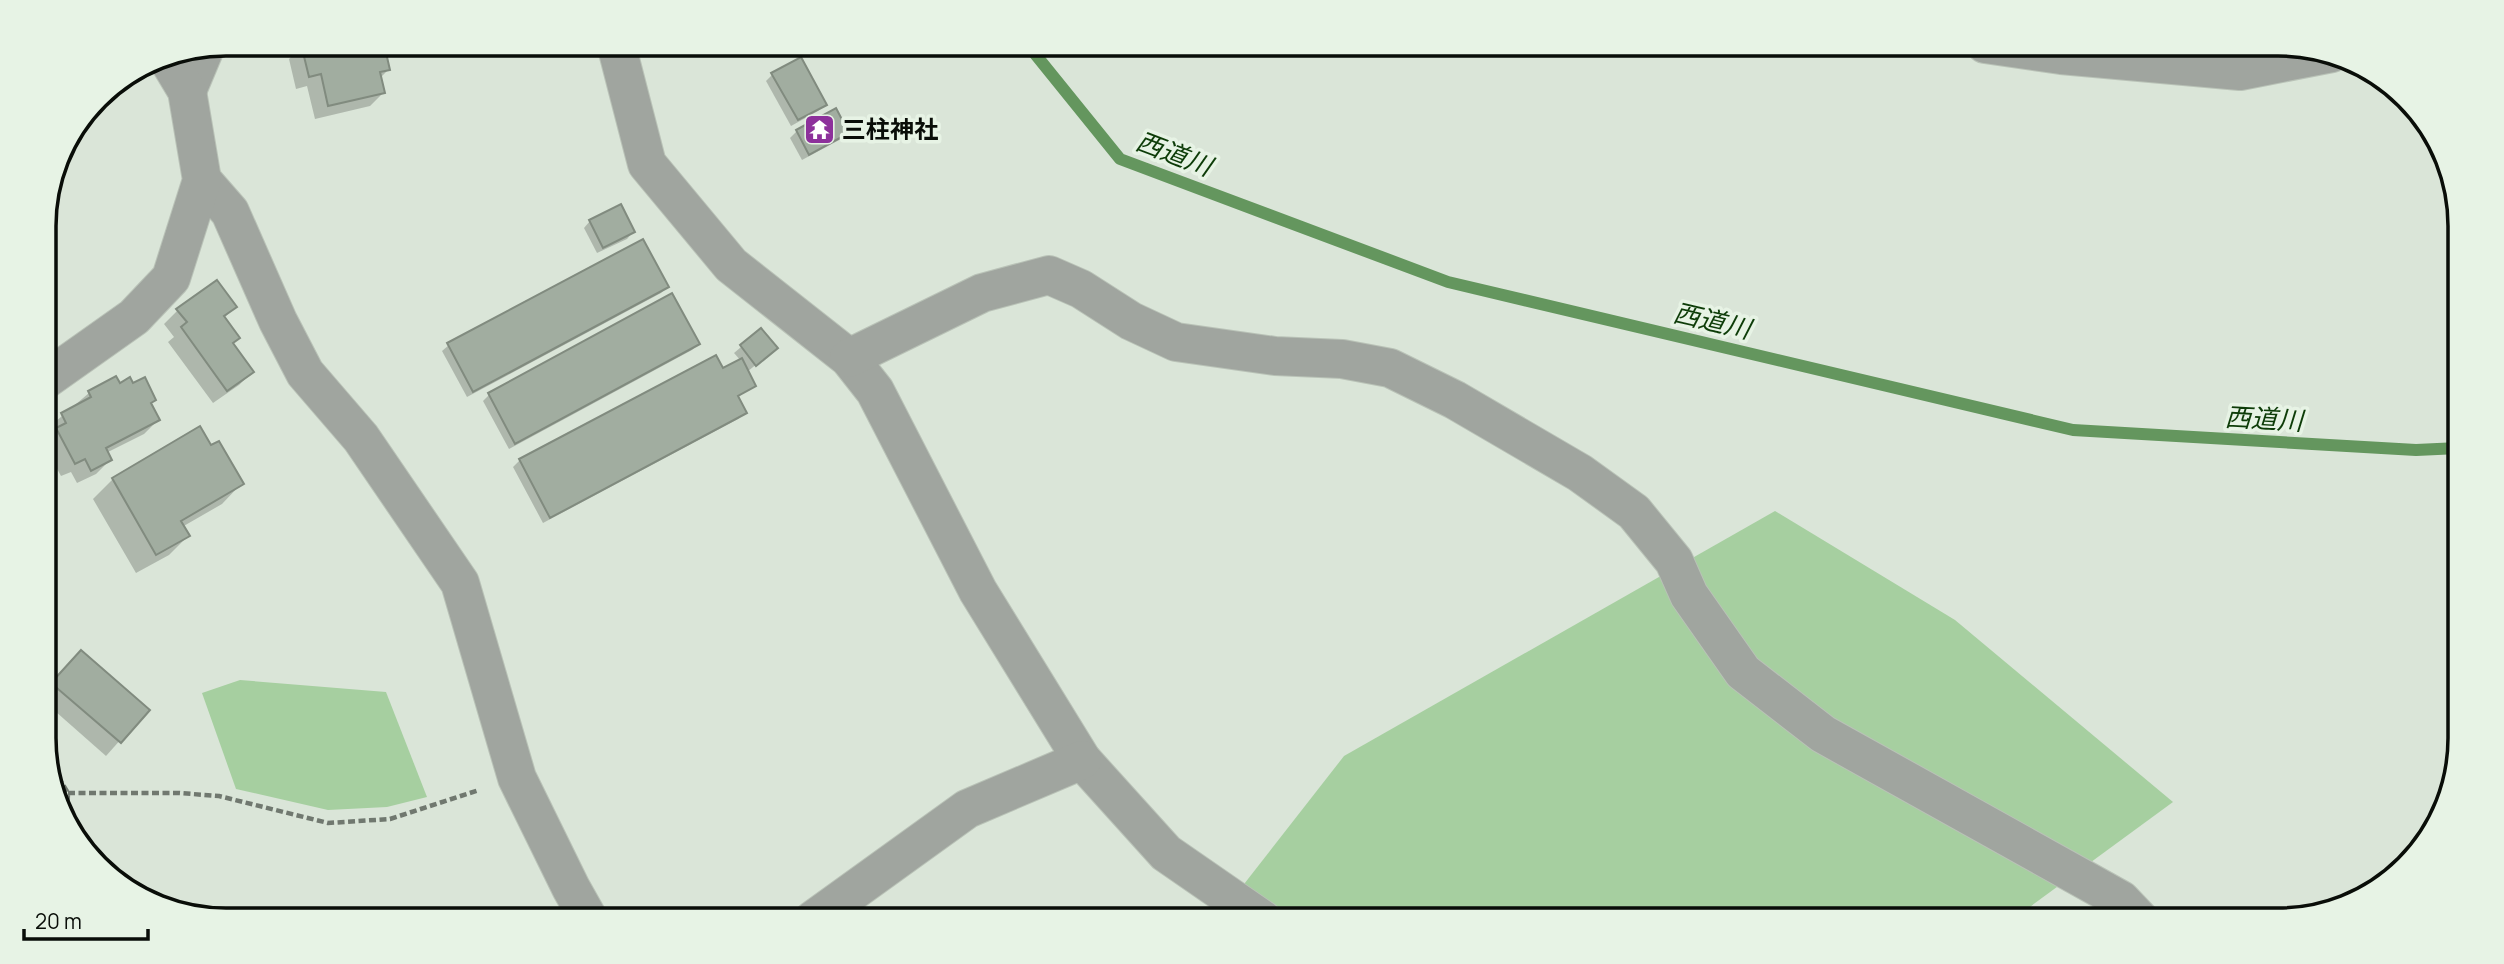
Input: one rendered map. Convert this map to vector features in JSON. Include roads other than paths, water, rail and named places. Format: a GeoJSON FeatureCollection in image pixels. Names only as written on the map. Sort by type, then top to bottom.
{"type":"FeatureCollection","features":[{"type":"Feature","properties":{"kind":"street"},"geometry":{"type":"LineString","coordinates":[[619,56],[647,164],[731,265],[849,358],[875,391],[978,591],[1082,760],[1167,853],[1246,908]]}},
{"type":"Feature","properties":{"kind":"street"},"geometry":{"type":"LineString","coordinates":[[2073,56],[2240,71],[2306,58]]}},
{"type":"Feature","properties":{"kind":"street"},"geometry":{"type":"LineString","coordinates":[[187,91],[201,58]]}},
{"type":"Feature","properties":{"kind":"street"},"geometry":{"type":"LineString","coordinates":[[56,372],[134,317],[171,278],[202,180],[187,91],[172,65]]}},
{"type":"Feature","properties":{"kind":"street"},"geometry":{"type":"LineString","coordinates":[[202,180],[230,212],[278,321],[305,373],[361,438],[460,583],[517,778],[582,908]]}},
{"type":"Feature","properties":{"kind":"street"},"geometry":{"type":"LineString","coordinates":[[849,358],[982,293],[1049,275],[1082,289],[1131,321],[1176,342],[1275,356],[1342,359],[1390,368],[1455,400],[1580,473],[1634,512],[1674,561],[1689,595],[1743,672],[1823,734],[2121,900],[2129,908]]}},
{"type":"Feature","properties":{"kind":"street"},"geometry":{"type":"LineString","coordinates":[[830,908],[967,809],[1082,760]]}},
{"type":"Feature","properties":{"kind":"waterway","name":"西道川"},"geometry":{"type":"LineString","coordinates":[[1037,56],[1120,159],[1448,282],[2073,430],[2416,450],[2448,449]]}},
{"type":"Feature","properties":{"kind":"place","name":"三柱神社"},"geometry":{"type":"Point","coordinates":[819,130]}}]}
